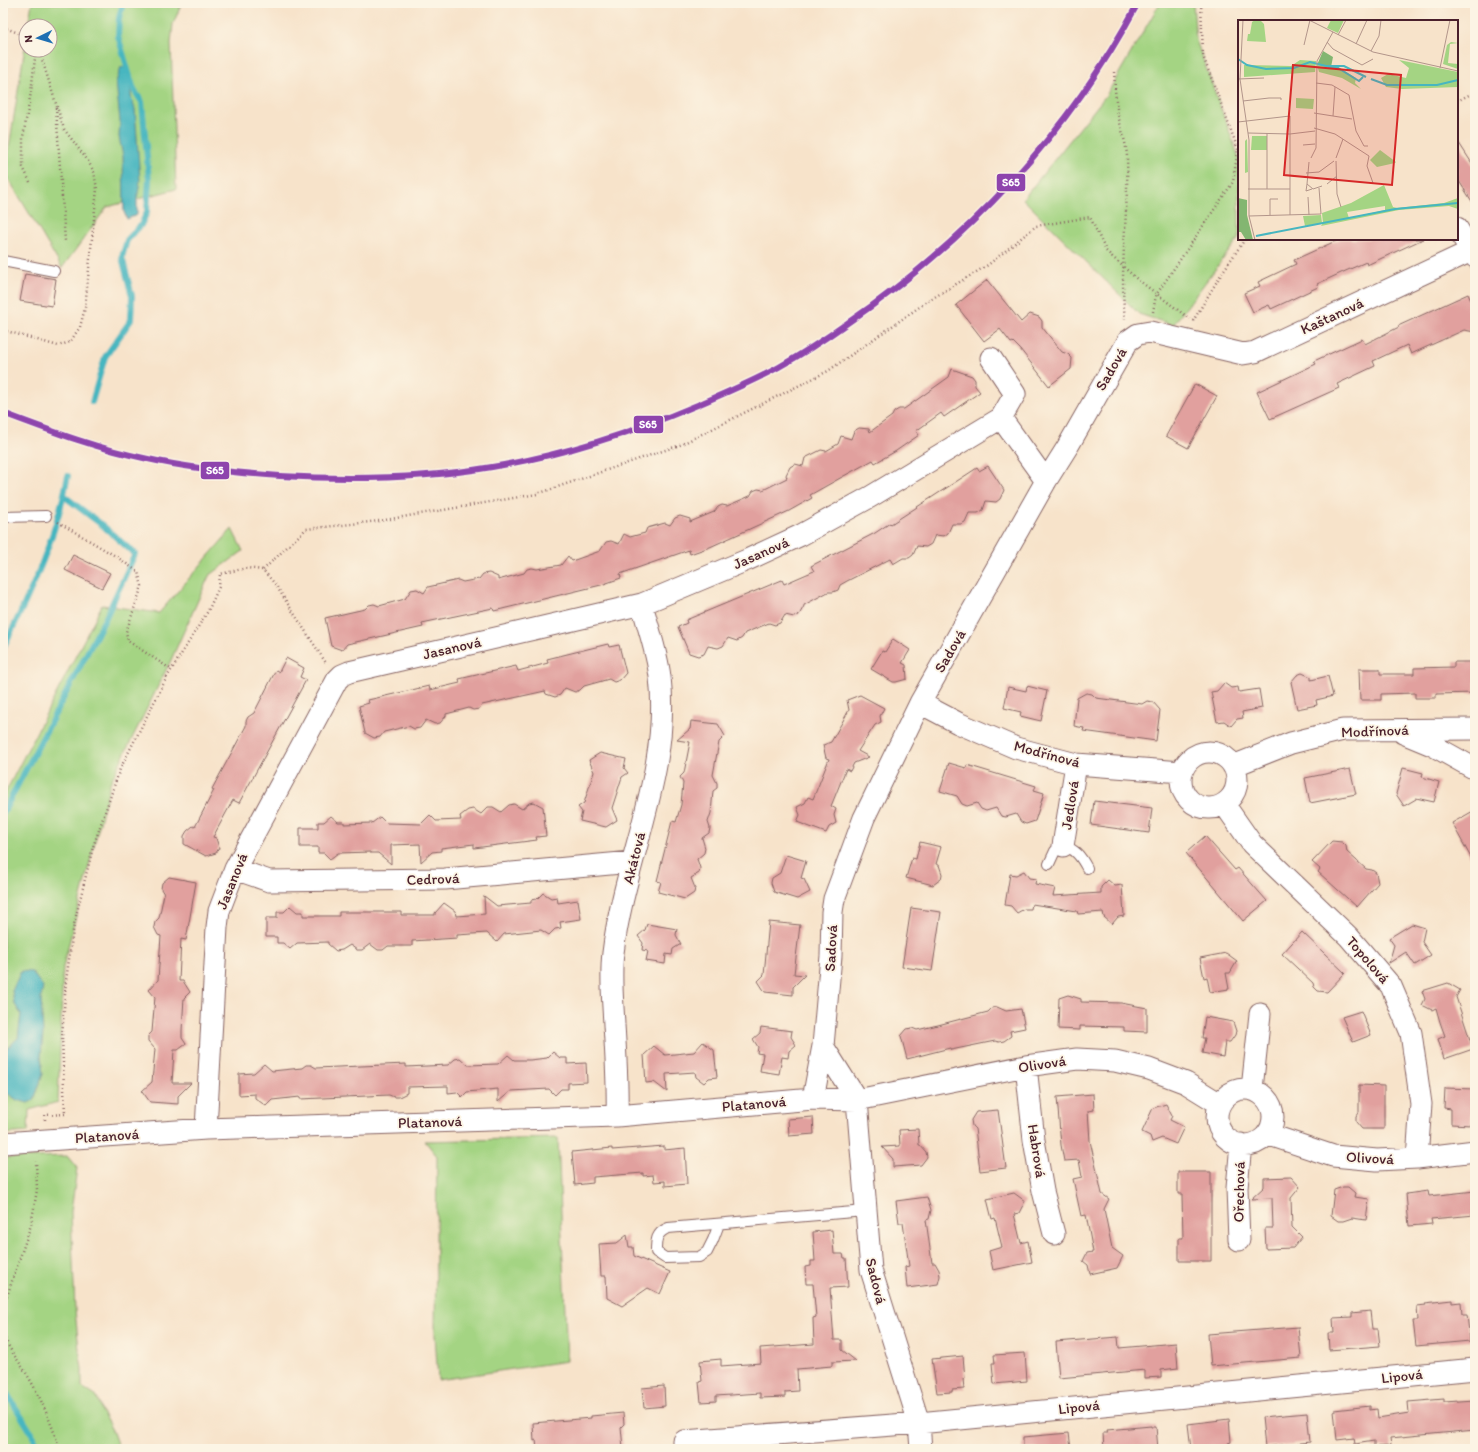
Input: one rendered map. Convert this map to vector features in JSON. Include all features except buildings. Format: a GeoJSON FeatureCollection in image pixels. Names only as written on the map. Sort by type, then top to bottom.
{"type":"FeatureCollection","features":[{"type":"Feature","properties":{"kind":"street","name":"Kaštanová"},"geometry":{"type":"LineString","coordinates":[[1191,331],[1243,354],[1255,352],[1473,254],[1458,230]]}},
{"type":"Feature","properties":{"kind":"street"},"geometry":{"type":"LineString","coordinates":[[1150,332],[1191,331]]}},
{"type":"Feature","properties":{"kind":"street","name":"Sadová"},"geometry":{"type":"LineString","coordinates":[[813,1099],[823,1046],[831,956],[832,912],[834,899],[864,818],[920,703],[1046,481],[1068,446],[1128,341],[1138,334],[1150,332]]}},
{"type":"Feature","properties":{"kind":"street","name":"Jasanová"},"geometry":{"type":"LineString","coordinates":[[206,1129],[219,911],[234,869],[337,680],[349,672],[642,604],[747,560],[801,535],[870,497],[1001,418],[1015,394],[991,358]]}},
{"type":"Feature","properties":{"kind":"street"},"geometry":{"type":"LineString","coordinates":[[1001,418],[1046,481]]}},
{"type":"Feature","properties":{"kind":"street","name":"Akátová"},"geometry":{"type":"LineString","coordinates":[[617,1116],[618,1080],[612,981],[616,929],[655,776],[662,710],[660,676],[655,651],[642,604]]}},
{"type":"Feature","properties":{"kind":"street","name":"Modřínová"},"geometry":{"type":"LineString","coordinates":[[920,703],[958,723],[1016,748],[1076,764],[1182,772]]}},
{"type":"Feature","properties":{"kind":"street","name":"Modřínová"},"geometry":{"type":"LineString","coordinates":[[1233,766],[1291,743],[1343,730],[1475,728]]}},
{"type":"Feature","properties":{"kind":"street"},"geometry":{"type":"LineString","coordinates":[[1395,729],[1432,745],[1475,769]]}},
{"type":"Feature","properties":{"kind":"street"},"geometry":{"type":"LineString","coordinates":[[1210,752],[1220,754],[1228,758],[1233,766],[1237,774],[1238,782],[1231,798],[1224,804],[1215,808],[1206,808],[1196,805],[1189,799],[1184,791],[1181,782],[1182,772],[1186,764],[1193,757],[1201,753],[1210,752]]}},
{"type":"Feature","properties":{"kind":"street","name":"Jedlová"},"geometry":{"type":"LineString","coordinates":[[1063,846],[1076,764]]}},
{"type":"Feature","properties":{"kind":"street","name":"Topolová"},"geometry":{"type":"LineString","coordinates":[[1224,804],[1252,844],[1349,937],[1391,986],[1411,1033],[1420,1104],[1417,1158]]}},
{"type":"Feature","properties":{"kind":"street","name":"Cedrová"},"geometry":{"type":"LineString","coordinates":[[234,869],[270,881],[445,879],[632,862]]}},
{"type":"Feature","properties":{"kind":"street"},"geometry":{"type":"LineString","coordinates":[[1252,1089],[1260,1014]]}},
{"type":"Feature","properties":{"kind":"street","name":"Sadová"},"geometry":{"type":"LineString","coordinates":[[823,1046],[857,1100],[871,1270],[919,1423],[921,1449]]}},
{"type":"Feature","properties":{"kind":"street","name":"Olivová"},"geometry":{"type":"LineString","coordinates":[[857,1100],[1026,1066],[1077,1059],[1116,1061],[1149,1069],[1186,1083],[1220,1104]]}},
{"type":"Feature","properties":{"kind":"street","name":"Habrová"},"geometry":{"type":"LineString","coordinates":[[1026,1066],[1034,1140],[1043,1191],[1054,1234]]}},
{"type":"Feature","properties":{"kind":"street"},"geometry":{"type":"LineString","coordinates":[[1243,1088],[1252,1089],[1261,1093],[1267,1099],[1272,1108],[1272,1121],[1267,1134],[1256,1143],[1241,1144],[1232,1142],[1220,1129],[1217,1121],[1217,1112],[1220,1104],[1226,1096],[1234,1091],[1243,1088]]}},
{"type":"Feature","properties":{"kind":"street","name":"Platanová"},"geometry":{"type":"LineString","coordinates":[[3,1143],[206,1129],[617,1116],[813,1099],[857,1100]]}},
{"type":"Feature","properties":{"kind":"street","name":"Olivová"},"geometry":{"type":"LineString","coordinates":[[1267,1134],[1333,1156],[1377,1160],[1417,1158],[1475,1151]]}},
{"type":"Feature","properties":{"kind":"street","name":"Ořechová"},"geometry":{"type":"LineString","coordinates":[[1239,1240],[1237,1188],[1241,1144]]}},
{"type":"Feature","properties":{"kind":"street","name":"Lipová"},"geometry":{"type":"LineString","coordinates":[[684,1445],[1475,1369]]}},
{"type":"Feature","properties":{"kind":"lane"},"geometry":{"type":"LineString","coordinates":[[3,261],[54,271]]}},
{"type":"Feature","properties":{"kind":"lane"},"geometry":{"type":"LineString","coordinates":[[3,517],[46,516]]}},
{"type":"Feature","properties":{"kind":"lane","name":"Jedlová"},"geometry":{"type":"LineString","coordinates":[[1049,864],[1055,851],[1063,846],[1076,852],[1082,858],[1087,868]]}},
{"type":"Feature","properties":{"kind":"lane"},"geometry":{"type":"LineString","coordinates":[[718,1224],[707,1252],[699,1257],[665,1258],[656,1252],[656,1240],[662,1230],[668,1228],[865,1211]]}},
{"type":"Feature","properties":{"kind":"path"},"geometry":{"type":"LineString","coordinates":[[1150,332],[1156,295],[1233,182],[1238,149],[1204,56],[1201,3]]}},
{"type":"Feature","properties":{"kind":"path"},"geometry":{"type":"LineString","coordinates":[[3,27],[18,33]]}},
{"type":"Feature","properties":{"kind":"path"},"geometry":{"type":"LineString","coordinates":[[30,182],[23,166],[23,137],[35,58]]}},
{"type":"Feature","properties":{"kind":"path"},"geometry":{"type":"LineString","coordinates":[[3,330],[58,346],[70,342],[80,327],[85,308],[97,189],[94,172],[91,166],[64,129],[42,58]]}},
{"type":"Feature","properties":{"kind":"path"},"geometry":{"type":"LineString","coordinates":[[1114,72],[1117,109],[1127,154],[1124,304],[1128,341]]}},
{"type":"Feature","properties":{"kind":"path"},"geometry":{"type":"LineString","coordinates":[[1458,100],[1475,92]]}},
{"type":"Feature","properties":{"kind":"path"},"geometry":{"type":"LineString","coordinates":[[56,104],[65,241]]}},
{"type":"Feature","properties":{"kind":"path"},"geometry":{"type":"LineString","coordinates":[[263,570],[306,529],[379,521],[537,494],[680,445],[828,371],[928,301],[988,265],[1036,226],[1090,217],[1106,251],[1156,295],[1191,331],[1222,273],[1244,240]]}},
{"type":"Feature","properties":{"kind":"path"},"geometry":{"type":"LineString","coordinates":[[68,527],[117,557],[138,572],[142,586],[126,632],[128,642],[172,670]]}},
{"type":"Feature","properties":{"kind":"path"},"geometry":{"type":"LineString","coordinates":[[45,1122],[45,1115],[65,1114],[62,1037],[66,981],[74,924],[93,847],[120,769],[172,670],[208,611],[219,586],[220,574],[247,568],[263,570],[275,584],[337,680]]}},
{"type":"Feature","properties":{"kind":"path"},"geometry":{"type":"LineString","coordinates":[[3,1308],[32,1225],[37,1190],[36,1159]]}},
{"type":"Feature","properties":{"kind":"path"},"geometry":{"type":"LineString","coordinates":[[3,1331],[12,1352],[27,1374],[49,1419],[60,1449]]}},
{"type":"Feature","properties":{"kind":"green space"},"geometry":{"type":"Polygon","coordinates":[[[32,3],[182,3],[173,24],[171,43],[176,189],[107,207],[62,268],[5,173],[23,58],[58,58],[58,18],[29,18],[32,3]]]}},
{"type":"Feature","properties":{"kind":"green space"},"geometry":{"type":"Polygon","coordinates":[[[1160,3],[1193,3],[1196,40],[1238,155],[1238,239],[1173,325],[1139,314],[1023,199],[1107,94],[1160,3]]]}},
{"type":"Feature","properties":{"kind":"green space"},"geometry":{"type":"Polygon","coordinates":[[[232,529],[243,551],[209,576],[171,660],[110,783],[63,967],[58,1102],[29,1110],[28,1132],[3,1134],[3,797],[102,605],[159,613],[232,529]]]}},
{"type":"Feature","properties":{"kind":"green space"},"geometry":{"type":"Polygon","coordinates":[[[558,1138],[567,1361],[438,1380],[435,1335],[437,1156],[425,1141],[558,1138]]]}},
{"type":"Feature","properties":{"kind":"green space"},"geometry":{"type":"Polygon","coordinates":[[[67,1156],[77,1168],[71,1212],[75,1310],[82,1369],[82,1387],[97,1397],[102,1412],[112,1430],[119,1449],[3,1449],[3,1158],[67,1156]]]}},
{"type":"Feature","properties":{"kind":"water"},"geometry":{"type":"Polygon","coordinates":[[[121,67],[127,67],[131,81],[131,96],[135,109],[140,181],[137,199],[137,215],[127,219],[124,212],[123,156],[119,137],[120,121],[116,82],[121,67]]]}},
{"type":"Feature","properties":{"kind":"water"},"geometry":{"type":"Polygon","coordinates":[[[21,971],[32,972],[43,987],[41,998],[43,1034],[41,1056],[43,1074],[34,1100],[28,1103],[17,1100],[4,1091],[3,1088],[3,1058],[6,1049],[18,1038],[21,1014],[14,1003],[12,991],[21,971]]]}},
{"type":"Feature","properties":{"kind":"waterway"},"geometry":{"type":"LineString","coordinates":[[92,402],[105,357],[131,320],[132,296],[122,257],[127,240],[141,225],[147,212],[149,180],[142,102],[134,90],[118,36],[119,18],[123,3]]}},
{"type":"Feature","properties":{"kind":"waterway"},"geometry":{"type":"LineString","coordinates":[[3,648],[33,585],[50,543],[68,476]]}},
{"type":"Feature","properties":{"kind":"waterway"},"geometry":{"type":"LineString","coordinates":[[3,813],[106,617],[135,554],[101,524],[64,496]]}},
{"type":"Feature","properties":{"kind":"waterway"},"geometry":{"type":"LineString","coordinates":[[3,1387],[34,1437],[36,1449]]}},
{"type":"Feature","properties":{"kind":"transit line","name":"S65"},"geometry":{"type":"LineString","coordinates":[[3,413],[93,445],[129,455],[164,462],[214,470],[280,476],[333,478],[386,478],[439,474],[492,467],[570,450],[645,426],[737,388],[788,362],[891,292],[933,257],[974,220],[1012,181],[1047,140],[1111,51],[1138,3]]}}]}
